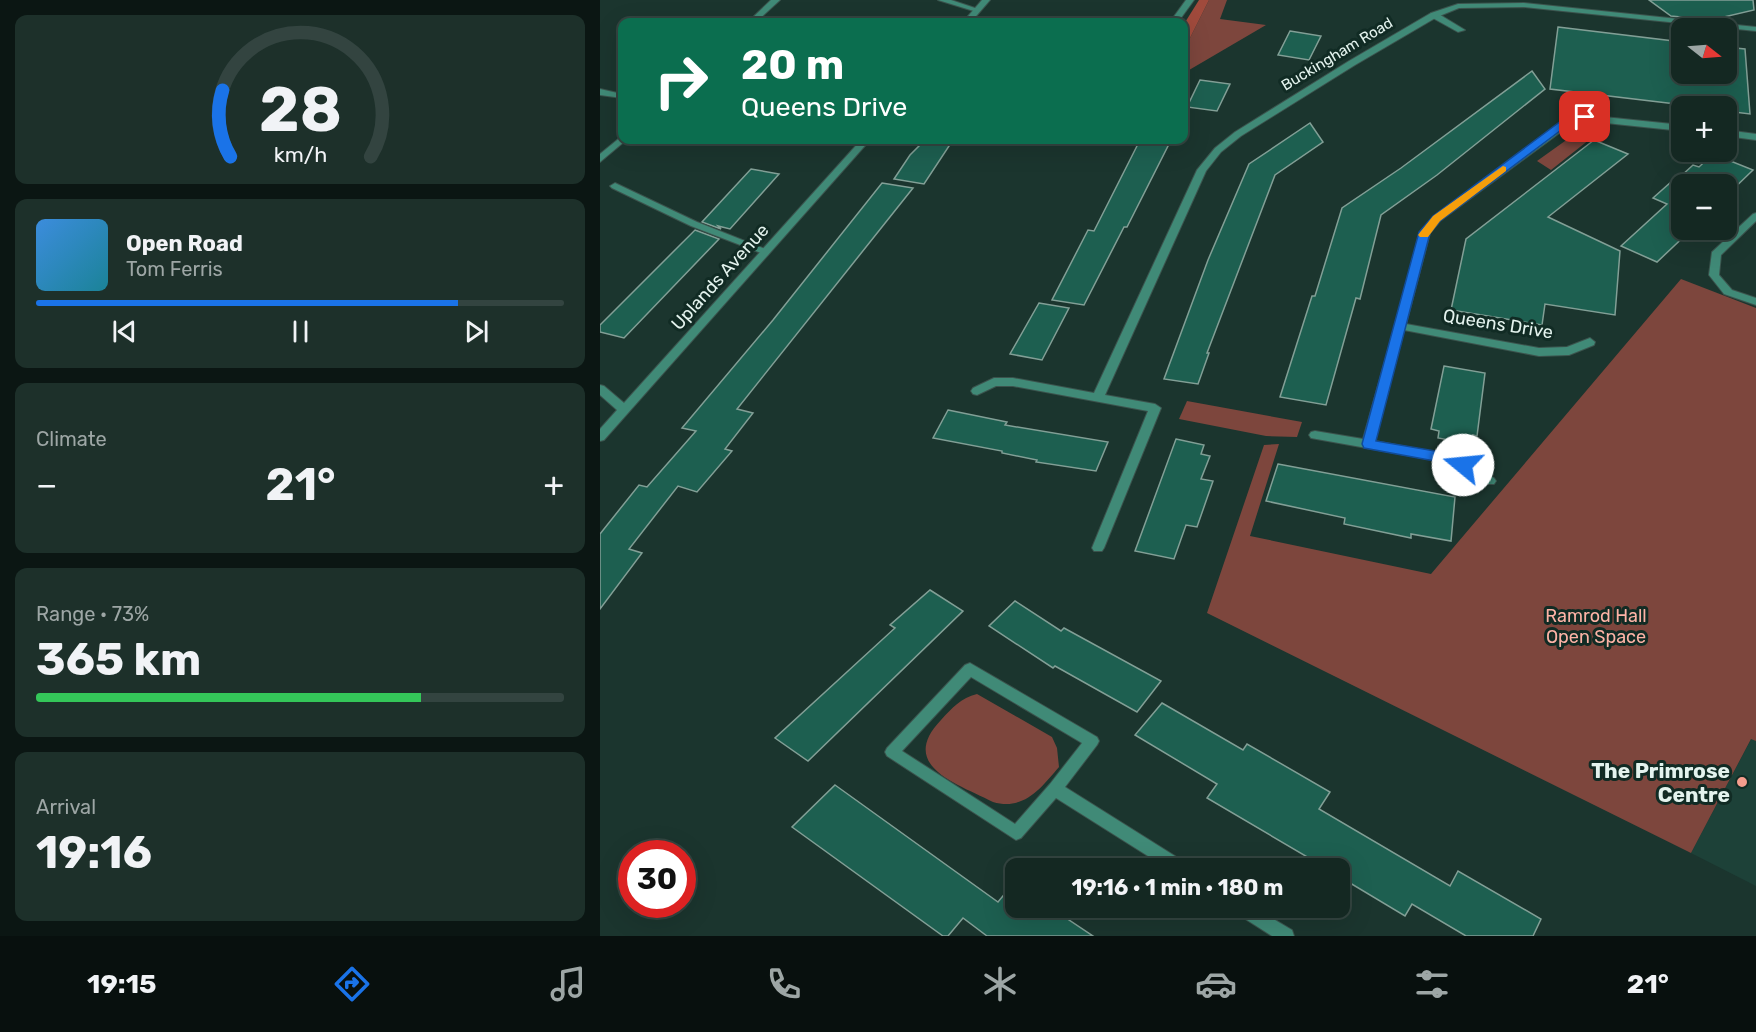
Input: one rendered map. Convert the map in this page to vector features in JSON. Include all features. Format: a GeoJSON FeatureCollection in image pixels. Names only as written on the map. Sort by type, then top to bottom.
{"type":"FeatureCollection","features":[{"type":"Feature","properties":{"kind":"street"},"geometry":{"type":"LineString","coordinates":[[756,18],[776,0]]}},
{"type":"Feature","properties":{"kind":"street"},"geometry":{"type":"LineString","coordinates":[[942,0],[977,10]]}},
{"type":"Feature","properties":{"kind":"street"},"geometry":{"type":"LineString","coordinates":[[970,18],[986,0]]}},
{"type":"Feature","properties":{"kind":"street"},"geometry":{"type":"LineString","coordinates":[[1177,18],[1190,0]]}},
{"type":"Feature","properties":{"kind":"street","name":"Buckingham Road"},"geometry":{"type":"LineString","coordinates":[[1098,397],[1202,170],[1218,150],[1238,134],[1352,63],[1455,3],[1524,5],[1756,28]]}},
{"type":"Feature","properties":{"kind":"street"},"geometry":{"type":"LineString","coordinates":[[1434,15],[1461,30]]}},
{"type":"Feature","properties":{"kind":"street"},"geometry":{"type":"LineString","coordinates":[[600,92],[618,95]]}},
{"type":"Feature","properties":{"kind":"street"},"geometry":{"type":"LineString","coordinates":[[1368,444],[1425,232],[1430,226],[1568,120],[1585,117],[1671,127]]}},
{"type":"Feature","properties":{"kind":"street"},"geometry":{"type":"LineString","coordinates":[[1737,134],[1756,137]]}},
{"type":"Feature","properties":{"kind":"street"},"geometry":{"type":"LineString","coordinates":[[600,159],[618,143]]}},
{"type":"Feature","properties":{"kind":"street","name":"Uplands Avenue"},"geometry":{"type":"LineString","coordinates":[[600,437],[861,144]]}},
{"type":"Feature","properties":{"kind":"street"},"geometry":{"type":"LineString","coordinates":[[615,186],[694,224],[765,251]]}},
{"type":"Feature","properties":{"kind":"street"},"geometry":{"type":"LineString","coordinates":[[1756,216],[1716,254],[1714,275],[1728,292],[1756,303]]}},
{"type":"Feature","properties":{"kind":"street","name":"Queens Drive"},"geometry":{"type":"LineString","coordinates":[[1399,326],[1539,352],[1569,351],[1590,342]]}},
{"type":"Feature","properties":{"kind":"street"},"geometry":{"type":"LineString","coordinates":[[976,391],[994,382],[1012,382],[1155,408],[1098,548]]}},
{"type":"Feature","properties":{"kind":"street"},"geometry":{"type":"LineString","coordinates":[[600,389],[624,410]]}},
{"type":"Feature","properties":{"kind":"street"},"geometry":{"type":"LineString","coordinates":[[1315,435],[1441,457],[1463,465],[1490,481]]}},
{"type":"Feature","properties":{"kind":"street"},"geometry":{"type":"LineString","coordinates":[[970,669],[1092,741],[1055,789],[1016,833],[892,752],[970,669]]}},
{"type":"Feature","properties":{"kind":"street"},"geometry":{"type":"LineString","coordinates":[[1055,789],[1164,858]]}},
{"type":"Feature","properties":{"kind":"street"},"geometry":{"type":"LineString","coordinates":[[1258,918],[1287,936]]}},
{"type":"Feature","properties":{"kind":"shaded area"},"geometry":{"type":"Polygon","coordinates":[[[1199,0],[1209,0],[1188,42],[1188,18],[1199,0]]]}},
{"type":"Feature","properties":{"kind":"shaded area","name":"The Primrose Centre"},"geometry":{"type":"Polygon","coordinates":[[[1756,730],[1756,886],[1691,853],[1756,730]]]}},
{"type":"Feature","properties":{"kind":"green space"},"geometry":{"type":"Polygon","coordinates":[[[1209,0],[1227,0],[1220,19],[1266,25],[1188,71],[1188,42],[1209,0]]]}},
{"type":"Feature","properties":{"kind":"green space"},"geometry":{"type":"Polygon","coordinates":[[[1586,126],[1604,128],[1551,170],[1537,161],[1586,126]]]}},
{"type":"Feature","properties":{"kind":"green space","name":"Ramrod Hall Open Space"},"geometry":{"type":"Polygon","coordinates":[[[1681,279],[1756,308],[1756,741],[1751,739],[1691,853],[1207,613],[1264,445],[1279,444],[1250,536],[1431,574],[1681,279]]]}},
{"type":"Feature","properties":{"kind":"green space"},"geometry":{"type":"Polygon","coordinates":[[[1187,401],[1302,422],[1297,437],[1266,436],[1179,419],[1187,401]]]}},
{"type":"Feature","properties":{"kind":"green space"},"geometry":{"type":"Polygon","coordinates":[[[977,694],[1052,737],[1057,748],[1059,767],[1038,790],[1023,800],[1004,804],[993,802],[950,780],[937,771],[929,761],[926,750],[929,736],[941,720],[961,701],[977,694]]]}},
{"type":"Feature","properties":{"kind":"building"},"geometry":{"type":"Polygon","coordinates":[[[1649,0],[1753,0],[1754,10],[1720,18],[1671,16],[1649,0]]]}},
{"type":"Feature","properties":{"kind":"building"},"geometry":{"type":"Polygon","coordinates":[[[1558,27],[1671,41],[1671,84],[1737,84],[1737,48],[1745,49],[1750,114],[1737,112],[1737,96],[1671,96],[1671,103],[1550,89],[1558,27]]]}},
{"type":"Feature","properties":{"kind":"building"},"geometry":{"type":"Polygon","coordinates":[[[1290,31],[1321,36],[1309,60],[1278,55],[1290,31]]]}},
{"type":"Feature","properties":{"kind":"building"},"geometry":{"type":"Polygon","coordinates":[[[1532,71],[1545,89],[1437,175],[1381,215],[1360,299],[1356,298],[1326,405],[1280,397],[1342,208],[1401,168],[1532,71]]]}},
{"type":"Feature","properties":{"kind":"building"},"geometry":{"type":"Polygon","coordinates":[[[1200,80],[1230,84],[1217,111],[1188,107],[1200,80]]]}},
{"type":"Feature","properties":{"kind":"building"},"geometry":{"type":"Polygon","coordinates":[[[1310,123],[1323,142],[1275,175],[1207,353],[1209,353],[1198,384],[1164,379],[1208,260],[1249,164],[1310,123]]]}},
{"type":"Feature","properties":{"kind":"building"},"geometry":{"type":"Polygon","coordinates":[[[1594,140],[1628,154],[1548,217],[1620,251],[1615,315],[1545,304],[1542,325],[1451,310],[1466,239],[1594,140]]]}},
{"type":"Feature","properties":{"kind":"building"},"geometry":{"type":"Polygon","coordinates":[[[921,144],[950,144],[924,184],[894,179],[910,155],[921,144]]]}},
{"type":"Feature","properties":{"kind":"building"},"geometry":{"type":"Polygon","coordinates":[[[1138,144],[1169,144],[1084,305],[1052,300],[1088,230],[1094,231],[1138,144]]]}},
{"type":"Feature","properties":{"kind":"building"},"geometry":{"type":"Polygon","coordinates":[[[1704,162],[1733,162],[1753,170],[1737,185],[1737,174],[1683,174],[1693,165],[1699,167],[1704,162]]]}},
{"type":"Feature","properties":{"kind":"building"},"geometry":{"type":"Polygon","coordinates":[[[751,169],[779,174],[730,229],[718,226],[721,229],[702,222],[751,169]]]}},
{"type":"Feature","properties":{"kind":"building"},"geometry":{"type":"Polygon","coordinates":[[[1671,182],[1671,240],[1680,240],[1657,262],[1621,246],[1667,204],[1653,198],[1671,182]]]}},
{"type":"Feature","properties":{"kind":"building"},"geometry":{"type":"Polygon","coordinates":[[[882,183],[913,188],[737,409],[753,413],[725,449],[732,451],[697,492],[678,486],[629,549],[642,553],[600,609],[600,534],[639,485],[647,487],[696,431],[682,428],[773,320],[882,183]]]}},
{"type":"Feature","properties":{"kind":"building"},"geometry":{"type":"Polygon","coordinates":[[[695,230],[719,239],[624,338],[600,332],[600,325],[695,230]]]}},
{"type":"Feature","properties":{"kind":"building"},"geometry":{"type":"Polygon","coordinates":[[[1039,303],[1069,308],[1042,360],[1010,354],[1039,303]]]}},
{"type":"Feature","properties":{"kind":"building"},"geometry":{"type":"Polygon","coordinates":[[[1444,366],[1485,373],[1477,436],[1473,435],[1471,444],[1438,438],[1439,431],[1431,429],[1444,366]]]}},
{"type":"Feature","properties":{"kind":"building"},"geometry":{"type":"Polygon","coordinates":[[[948,410],[1007,422],[1005,425],[1108,442],[1096,471],[1036,462],[1037,460],[1002,453],[1002,451],[933,438],[948,410]]]}},
{"type":"Feature","properties":{"kind":"building"},"geometry":{"type":"Polygon","coordinates":[[[1176,439],[1204,445],[1201,454],[1210,456],[1201,479],[1213,481],[1197,527],[1186,525],[1174,559],[1135,551],[1176,439]]]}},
{"type":"Feature","properties":{"kind":"building"},"geometry":{"type":"Polygon","coordinates":[[[1278,464],[1455,497],[1451,541],[1411,534],[1411,538],[1344,524],[1345,518],[1266,501],[1278,464]]]}},
{"type":"Feature","properties":{"kind":"building"},"geometry":{"type":"Polygon","coordinates":[[[930,590],[963,611],[808,761],[775,738],[895,628],[890,625],[930,590]]]}},
{"type":"Feature","properties":{"kind":"building"},"geometry":{"type":"Polygon","coordinates":[[[1015,601],[1061,631],[1064,628],[1161,681],[1137,712],[1055,666],[1053,668],[989,626],[1015,601]]]}},
{"type":"Feature","properties":{"kind":"building"},"geometry":{"type":"Polygon","coordinates":[[[1162,703],[1243,750],[1247,744],[1330,792],[1319,809],[1450,886],[1458,871],[1541,919],[1533,936],[1466,936],[1412,904],[1405,916],[1350,883],[1350,858],[1309,858],[1207,798],[1217,784],[1135,735],[1162,703]]]}},
{"type":"Feature","properties":{"kind":"building"},"geometry":{"type":"Polygon","coordinates":[[[835,785],[998,902],[1005,893],[1005,918],[1066,918],[1093,936],[987,936],[963,918],[948,936],[943,936],[792,827],[835,785]]]}},
{"type":"Feature","properties":{"kind":"slow traffic"},"geometry":{"type":"LineString","coordinates":[[1424,235],[1437,219],[1503,169]]}},
{"type":"Feature","properties":{"kind":"place","name":"The Primrose Centre"},"geometry":{"type":"Point","coordinates":[1742,782]}},
{"type":"Feature","properties":{"kind":"route"},"geometry":{"type":"LineString","coordinates":[[1463,465],[1441,457],[1368,444],[1425,232],[1437,219],[1568,120],[1585,117]]}}]}
